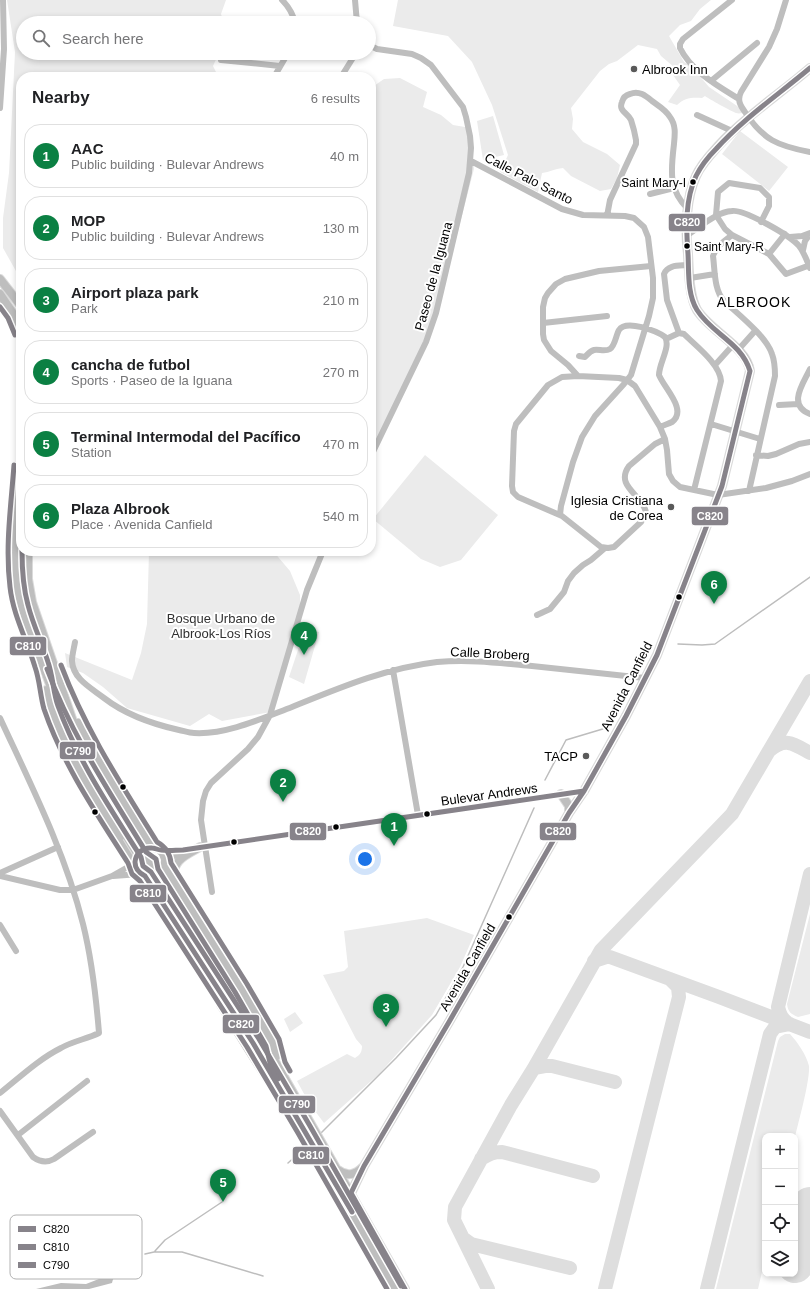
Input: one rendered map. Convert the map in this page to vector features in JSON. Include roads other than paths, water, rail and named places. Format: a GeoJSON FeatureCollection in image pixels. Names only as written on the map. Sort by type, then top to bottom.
{"type":"FeatureCollection","features":[{"type":"Feature","properties":{"kind":"main road","name":"Avenida Canfield"},"geometry":{"type":"LineString","coordinates":[[351,1193],[364,1166],[448,1024],[569,813],[584,791],[626,716],[660,648],[725,478],[750,371],[747,360],[698,311],[693,299],[688,265],[686,236],[688,209],[693,186],[700,169],[713,151],[732,131],[810,68]]}},
{"type":"Feature","properties":{"kind":"main road"},"geometry":{"type":"LineString","coordinates":[[0,279],[16,300]]}},
{"type":"Feature","properties":{"kind":"main road"},"geometry":{"type":"LineString","coordinates":[[0,294],[16,320]]}},
{"type":"Feature","properties":{"kind":"main road"},"geometry":{"type":"LineString","coordinates":[[16,535],[17,588],[42,667],[71,740],[83,763],[167,899],[253,1043],[308,1127],[327,1152],[405,1289]]}},
{"type":"Feature","properties":{"kind":"main road"},"geometry":{"type":"LineString","coordinates":[[28,556],[28,579],[32,602],[79,739],[106,789],[128,841],[134,839],[140,832],[139,826]]}},
{"type":"Feature","properties":{"kind":"main road"},"geometry":{"type":"LineString","coordinates":[[61,688],[96,757],[155,849]]}},
{"type":"Feature","properties":{"kind":"main road"},"geometry":{"type":"LineString","coordinates":[[561,794],[566,799],[569,806],[569,813]]}},
{"type":"Feature","properties":{"kind":"main road"},"geometry":{"type":"LineString","coordinates":[[127,836],[135,862]]}},
{"type":"Feature","properties":{"kind":"main road"},"geometry":{"type":"LineString","coordinates":[[175,883],[174,872],[177,862],[203,847]]}},
{"type":"Feature","properties":{"kind":"main road"},"geometry":{"type":"LineString","coordinates":[[164,864],[179,891],[241,988],[269,1036],[278,1065]]}},
{"type":"Feature","properties":{"kind":"main road"},"geometry":{"type":"LineString","coordinates":[[143,875],[167,899],[209,951],[244,1007],[278,1065],[308,1127],[321,1159],[395,1289]]}},
{"type":"Feature","properties":{"kind":"main road"},"geometry":{"type":"LineString","coordinates":[[167,899],[162,896],[166,890],[174,888],[179,891]]}},
{"type":"Feature","properties":{"kind":"main road"},"geometry":{"type":"LineString","coordinates":[[337,1170],[342,1173],[350,1174],[358,1172],[364,1166]]}},
{"type":"Feature","properties":{"kind":"street"},"geometry":{"type":"LineString","coordinates":[[0,108],[4,49],[3,0]]}},
{"type":"Feature","properties":{"kind":"street"},"geometry":{"type":"LineString","coordinates":[[282,0],[290,9],[293,16]]}},
{"type":"Feature","properties":{"kind":"street"},"geometry":{"type":"LineString","coordinates":[[356,0],[357,16]]}},
{"type":"Feature","properties":{"kind":"street"},"geometry":{"type":"LineString","coordinates":[[732,0],[681,41],[680,48],[702,75],[739,99]]}},
{"type":"Feature","properties":{"kind":"street"},"geometry":{"type":"LineString","coordinates":[[786,0],[777,29],[769,47],[741,92],[739,99],[741,106],[761,134],[775,143],[810,152]]}},
{"type":"Feature","properties":{"kind":"street"},"geometry":{"type":"LineString","coordinates":[[711,81],[757,43]]}},
{"type":"Feature","properties":{"kind":"street","name":"Paseo de la Iguana"},"geometry":{"type":"LineString","coordinates":[[376,48],[416,55],[433,67],[460,102],[465,111],[470,136],[471,161],[448,265],[431,330],[376,446]]}},
{"type":"Feature","properties":{"kind":"street"},"geometry":{"type":"LineString","coordinates":[[221,60],[280,66]]}},
{"type":"Feature","properties":{"kind":"street"},"geometry":{"type":"LineString","coordinates":[[277,72],[284,60]]}},
{"type":"Feature","properties":{"kind":"street"},"geometry":{"type":"LineString","coordinates":[[344,72],[352,60]]}},
{"type":"Feature","properties":{"kind":"street"},"geometry":{"type":"LineString","coordinates":[[607,216],[610,200],[636,144],[631,119],[621,108],[621,106],[624,98],[636,93],[644,95],[664,110],[672,120],[675,134],[671,168],[674,188],[682,203],[688,209]]}},
{"type":"Feature","properties":{"kind":"street"},"geometry":{"type":"LineString","coordinates":[[698,115],[732,131]]}},
{"type":"Feature","properties":{"kind":"street","name":"Calle Palo Santo"},"geometry":{"type":"LineString","coordinates":[[471,161],[562,209],[583,215],[630,217],[638,221],[644,227],[649,239],[653,298],[631,375],[601,408],[589,424],[582,437],[573,462],[560,515]]}},
{"type":"Feature","properties":{"kind":"street"},"geometry":{"type":"LineString","coordinates":[[686,236],[716,215],[732,210],[741,212],[787,236],[799,245],[810,266],[786,274],[769,254],[732,235],[725,229],[716,215],[718,192],[729,183],[760,188],[768,197],[769,206],[761,222]]}},
{"type":"Feature","properties":{"kind":"street"},"geometry":{"type":"LineString","coordinates":[[650,194],[674,188]]}},
{"type":"Feature","properties":{"kind":"street"},"geometry":{"type":"LineString","coordinates":[[769,254],[787,236],[802,236],[810,233]]}},
{"type":"Feature","properties":{"kind":"street"},"geometry":{"type":"LineString","coordinates":[[802,250],[810,233]]}},
{"type":"Feature","properties":{"kind":"street"},"geometry":{"type":"LineString","coordinates":[[732,235],[714,252],[713,256],[718,291],[721,298],[768,345],[772,354],[775,376],[749,491]]}},
{"type":"Feature","properties":{"kind":"street"},"geometry":{"type":"LineString","coordinates":[[688,265],[669,268],[666,270],[664,274],[667,300],[679,332],[684,334],[715,365],[720,373],[721,381],[694,490]]}},
{"type":"Feature","properties":{"kind":"street"},"geometry":{"type":"LineString","coordinates":[[578,376],[568,365],[548,348],[543,334],[542,307],[550,290],[559,282],[599,271],[651,266]]}},
{"type":"Feature","properties":{"kind":"street"},"geometry":{"type":"LineString","coordinates":[[690,278],[715,274]]}},
{"type":"Feature","properties":{"kind":"street"},"geometry":{"type":"LineString","coordinates":[[543,323],[607,316]]}},
{"type":"Feature","properties":{"kind":"street"},"geometry":{"type":"LineString","coordinates":[[579,356],[585,357],[593,350],[610,349],[613,346],[620,329],[624,326],[629,325],[663,335],[666,338],[667,344],[659,370],[659,375],[678,411],[672,422],[660,427]]}},
{"type":"Feature","properties":{"kind":"street"},"geometry":{"type":"LineString","coordinates":[[715,365],[755,331]]}},
{"type":"Feature","properties":{"kind":"street"},"geometry":{"type":"LineString","coordinates":[[666,338],[679,332]]}},
{"type":"Feature","properties":{"kind":"street"},"geometry":{"type":"LineString","coordinates":[[810,370],[808,379],[798,395],[798,404],[802,410],[810,414]]}},
{"type":"Feature","properties":{"kind":"street"},"geometry":{"type":"LineString","coordinates":[[665,439],[656,444],[632,464],[625,473],[627,486],[644,507],[646,513],[644,519],[617,545],[611,548],[605,548],[598,545],[560,515],[520,499],[513,492],[514,430],[516,424],[548,385],[562,377],[578,376],[619,378],[632,383],[660,427],[665,439],[668,471],[671,478],[680,487],[718,496],[777,485],[810,474]]}},
{"type":"Feature","properties":{"kind":"street"},"geometry":{"type":"LineString","coordinates":[[779,405],[798,404]]}},
{"type":"Feature","properties":{"kind":"street"},"geometry":{"type":"LineString","coordinates":[[711,424],[760,439]]}},
{"type":"Feature","properties":{"kind":"street"},"geometry":{"type":"LineString","coordinates":[[756,455],[768,456],[799,444],[810,442]]}},
{"type":"Feature","properties":{"kind":"street"},"geometry":{"type":"LineString","coordinates":[[537,615],[550,609],[564,592],[568,581],[574,573],[605,548]]}},
{"type":"Feature","properties":{"kind":"street"},"geometry":{"type":"LineString","coordinates":[[212,892],[203,847],[201,810],[206,791],[218,775],[248,749],[258,737],[270,715],[307,590],[321,556]]}},
{"type":"Feature","properties":{"kind":"street","name":"Calle Broberg"},"geometry":{"type":"LineString","coordinates":[[75,642],[72,662],[77,677],[106,700],[130,714],[159,725],[194,734],[233,728],[358,681],[393,670],[436,662],[470,661],[645,678]]}},
{"type":"Feature","properties":{"kind":"street"},"geometry":{"type":"LineString","coordinates":[[393,670],[418,815]]}},
{"type":"Feature","properties":{"kind":"street"},"geometry":{"type":"LineString","coordinates":[[0,718],[47,820],[73,890],[84,925],[96,997],[99,1033],[92,1037],[69,1044],[45,1057],[0,1093]]}},
{"type":"Feature","properties":{"kind":"street","name":"Bulevar Andrews"},"geometry":{"type":"LineString","coordinates":[[155,849],[183,850],[584,791]]}},
{"type":"Feature","properties":{"kind":"street"},"geometry":{"type":"LineString","coordinates":[[0,873],[58,847]]}},
{"type":"Feature","properties":{"kind":"street"},"geometry":{"type":"LineString","coordinates":[[112,876],[143,875],[151,877],[157,875],[164,864],[162,854],[155,849],[143,849],[136,856],[135,862],[137,870],[143,875]]}},
{"type":"Feature","properties":{"kind":"street","name":"Bulevar Andrews"},"geometry":{"type":"LineString","coordinates":[[164,864],[183,850]]}},
{"type":"Feature","properties":{"kind":"street"},"geometry":{"type":"LineString","coordinates":[[0,876],[60,890],[73,890],[112,876],[135,862]]}},
{"type":"Feature","properties":{"kind":"street"},"geometry":{"type":"LineString","coordinates":[[0,925],[16,951]]}},
{"type":"Feature","properties":{"kind":"street"},"geometry":{"type":"LineString","coordinates":[[18,1135],[87,1082]]}},
{"type":"Feature","properties":{"kind":"street"},"geometry":{"type":"LineString","coordinates":[[0,1111],[33,1157],[44,1162],[54,1159],[93,1132]]}},
{"type":"Feature","properties":{"kind":"waterway"},"geometry":{"type":"LineString","coordinates":[[678,644],[715,644],[810,577]]}},
{"type":"Feature","properties":{"kind":"waterway"},"geometry":{"type":"LineString","coordinates":[[545,780],[566,740],[606,728],[609,719]]}},
{"type":"Feature","properties":{"kind":"waterway"},"geometry":{"type":"LineString","coordinates":[[319,1135],[396,1058],[436,1015],[463,967],[534,808]]}},
{"type":"Feature","properties":{"kind":"waterway"},"geometry":{"type":"LineString","coordinates":[[218,1003],[217,1006],[292,1126]]}},
{"type":"Feature","properties":{"kind":"waterway"},"geometry":{"type":"LineString","coordinates":[[297,1135],[305,1148]]}},
{"type":"Feature","properties":{"kind":"waterway"},"geometry":{"type":"LineString","coordinates":[[288,1163],[309,1144]]}},
{"type":"Feature","properties":{"kind":"waterway"},"geometry":{"type":"LineString","coordinates":[[155,1251],[165,1240],[222,1202]]}},
{"type":"Feature","properties":{"kind":"waterway"},"geometry":{"type":"LineString","coordinates":[[145,1254],[154,1252],[182,1252],[263,1276]]}},
{"type":"Feature","properties":{"kind":"place","name":"Albrook Inn"},"geometry":{"type":"Point","coordinates":[634,69]}},
{"type":"Feature","properties":{"kind":"place","name":"Saint Mary-I"},"geometry":{"type":"Point","coordinates":[693,182]}},
{"type":"Feature","properties":{"kind":"place","name":"Saint Mary-R"},"geometry":{"type":"Point","coordinates":[687,246]}},
{"type":"Feature","properties":{"kind":"place","name":"Iglesia Cristiana de Corea"},"geometry":{"type":"Point","coordinates":[671,507]}},
{"type":"Feature","properties":{"kind":"place","name":"Plaza Albrook"},"geometry":{"type":"Point","coordinates":[714,604]}},
{"type":"Feature","properties":{"kind":"place","name":"cancha de futbol"},"geometry":{"type":"Point","coordinates":[304,655]}},
{"type":"Feature","properties":{"kind":"place","name":"TACP"},"geometry":{"type":"Point","coordinates":[586,756]}},
{"type":"Feature","properties":{"kind":"place","name":"MOP"},"geometry":{"type":"Point","coordinates":[283,802]}},
{"type":"Feature","properties":{"kind":"place","name":"AAC"},"geometry":{"type":"Point","coordinates":[394,846]}},
{"type":"Feature","properties":{"kind":"place","name":"Airport plaza park"},"geometry":{"type":"Point","coordinates":[386,1027]}},
{"type":"Feature","properties":{"kind":"place","name":"Terminal Intermodal del Pacífico"},"geometry":{"type":"Point","coordinates":[223,1202]}},
{"type":"Feature","properties":{"kind":"district","name":"ALBROOK"},"geometry":{"type":"Point","coordinates":[754,302]}},
{"type":"Feature","properties":{"kind":"park label","name":"Bosque Urbano de Albrook-Los Ríos"},"geometry":{"type":"Point","coordinates":[221,626]}}]}
